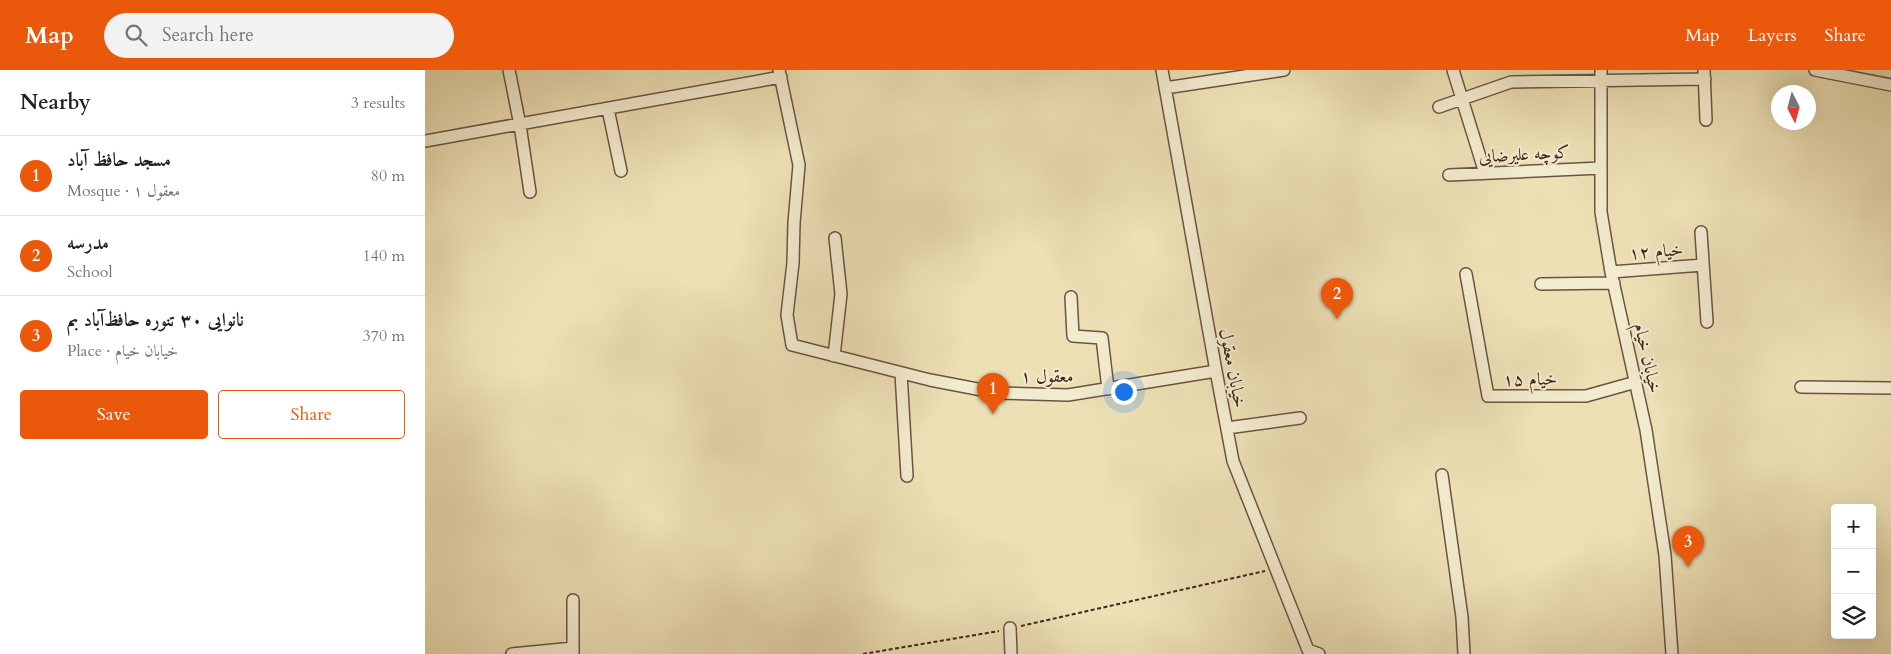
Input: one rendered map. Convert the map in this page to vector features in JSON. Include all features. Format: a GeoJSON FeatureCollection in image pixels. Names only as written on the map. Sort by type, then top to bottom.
{"type":"FeatureCollection","features":[{"type":"Feature","properties":{"kind":"street"},"geometry":{"type":"LineString","coordinates":[[509,70],[520,125],[530,192]]}},
{"type":"Feature","properties":{"kind":"street","name":"خیابان معقول"},"geometry":{"type":"LineString","coordinates":[[1162,70],[1233,461],[1308,650],[1319,654]]}},
{"type":"Feature","properties":{"kind":"street"},"geometry":{"type":"LineString","coordinates":[[1165,88],[1254,72],[1284,70]]}},
{"type":"Feature","properties":{"kind":"street"},"geometry":{"type":"LineString","coordinates":[[1453,70],[1485,173]]}},
{"type":"Feature","properties":{"kind":"street"},"geometry":{"type":"LineString","coordinates":[[1508,70],[1511,82]]}},
{"type":"Feature","properties":{"kind":"street"},"geometry":{"type":"LineString","coordinates":[[1815,70],[1891,85]]}},
{"type":"Feature","properties":{"kind":"street"},"geometry":{"type":"LineString","coordinates":[[425,141],[608,109],[780,74]]}},
{"type":"Feature","properties":{"kind":"street","name":"معقول ۱"},"geometry":{"type":"LineString","coordinates":[[780,74],[799,165],[793,263],[787,314],[793,345],[901,372],[998,392],[1068,395],[1216,371]]}},
{"type":"Feature","properties":{"kind":"street"},"geometry":{"type":"LineString","coordinates":[[1439,107],[1511,82],[1601,75],[1705,74],[1706,120]]}},
{"type":"Feature","properties":{"kind":"street","name":"خیابان خیام"},"geometry":{"type":"LineString","coordinates":[[1601,75],[1601,212],[1611,272],[1647,430],[1665,555],[1672,654]]}},
{"type":"Feature","properties":{"kind":"street"},"geometry":{"type":"LineString","coordinates":[[608,109],[621,171]]}},
{"type":"Feature","properties":{"kind":"street","name":"کوچه علیرضایی"},"geometry":{"type":"LineString","coordinates":[[1449,175],[1601,168]]}},
{"type":"Feature","properties":{"kind":"street"},"geometry":{"type":"LineString","coordinates":[[1701,232],[1707,322]]}},
{"type":"Feature","properties":{"kind":"street"},"geometry":{"type":"LineString","coordinates":[[834,356],[841,294],[835,238]]}},
{"type":"Feature","properties":{"kind":"street","name":"خیام ۱۲"},"geometry":{"type":"LineString","coordinates":[[1611,272],[1703,265]]}},
{"type":"Feature","properties":{"kind":"street","name":"خیام ۱۵"},"geometry":{"type":"LineString","coordinates":[[1466,274],[1488,396],[1586,396],[1636,382]]}},
{"type":"Feature","properties":{"kind":"street"},"geometry":{"type":"LineString","coordinates":[[1541,284],[1614,284]]}},
{"type":"Feature","properties":{"kind":"street"},"geometry":{"type":"LineString","coordinates":[[1071,297],[1073,336],[1102,338],[1108,389]]}},
{"type":"Feature","properties":{"kind":"street"},"geometry":{"type":"LineString","coordinates":[[901,372],[907,476]]}},
{"type":"Feature","properties":{"kind":"street"},"geometry":{"type":"LineString","coordinates":[[1801,387],[1891,388]]}},
{"type":"Feature","properties":{"kind":"street"},"geometry":{"type":"LineString","coordinates":[[1227,428],[1300,418]]}},
{"type":"Feature","properties":{"kind":"street"},"geometry":{"type":"LineString","coordinates":[[1442,475],[1463,617],[1464,654]]}},
{"type":"Feature","properties":{"kind":"street"},"geometry":{"type":"LineString","coordinates":[[513,654],[573,651],[573,600]]}},
{"type":"Feature","properties":{"kind":"street"},"geometry":{"type":"LineString","coordinates":[[1010,628],[1011,654]]}},
{"type":"Feature","properties":{"kind":"path"},"geometry":{"type":"LineString","coordinates":[[863,654],[1010,628],[1277,569]]}},
{"type":"Feature","properties":{"kind":"place","name":"مدرسه"},"geometry":{"type":"Point","coordinates":[1337,319]}},
{"type":"Feature","properties":{"kind":"place","name":"مسجد حافظ آباد"},"geometry":{"type":"Point","coordinates":[993,414]}},
{"type":"Feature","properties":{"kind":"place","name":"نانوایی ۳۰ تنوره حافظ‌آباد بم"},"geometry":{"type":"Point","coordinates":[1688,567]}}]}
